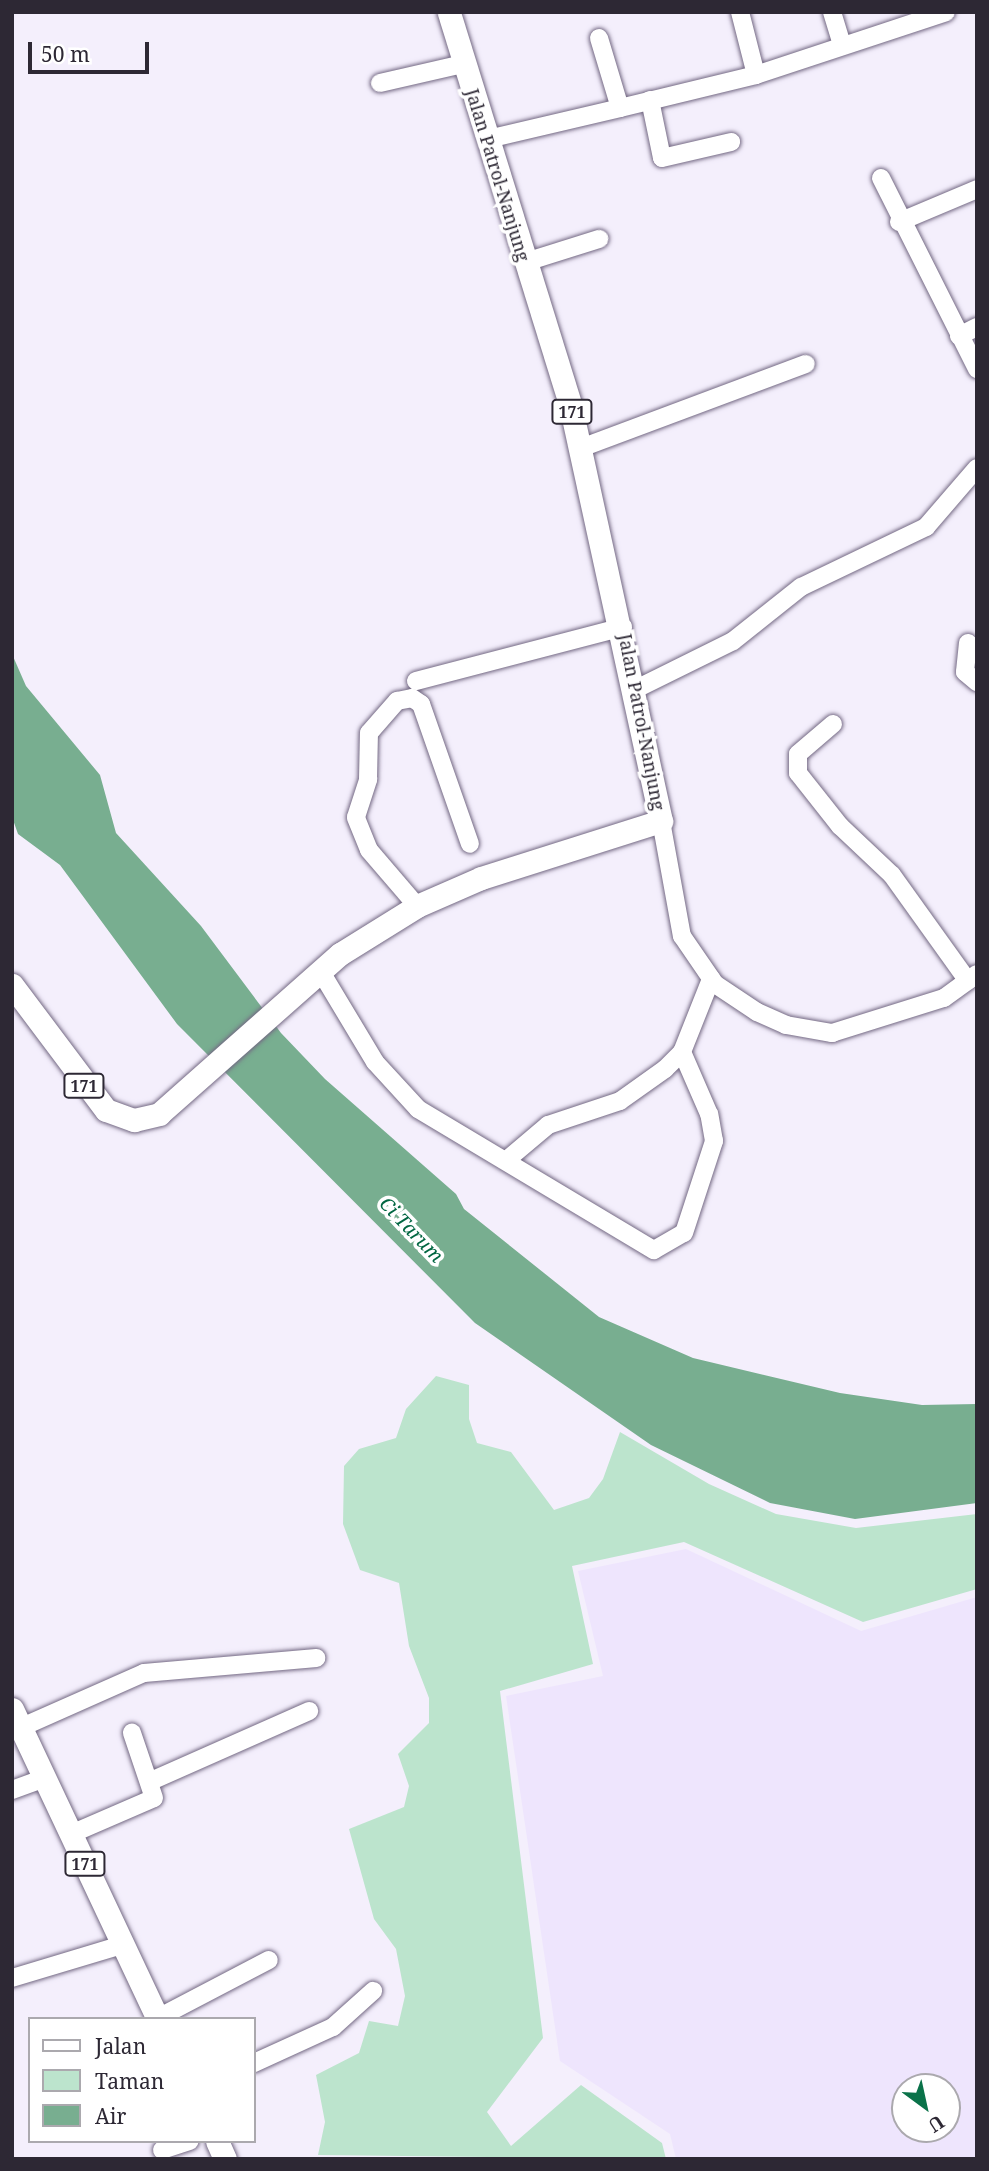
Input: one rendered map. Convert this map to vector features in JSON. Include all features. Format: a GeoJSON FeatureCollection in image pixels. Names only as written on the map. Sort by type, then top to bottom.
{"type":"FeatureCollection","features":[{"type":"Feature","properties":{"kind":"main road","name":"Jalan Patrol-Nanjung"},"geometry":{"type":"LineString","coordinates":[[12,985],[106,1110],[134,1120],[159,1114],[186,1094],[316,977],[417,906],[481,878],[662,821],[623,627],[581,448],[449,12]]}},
{"type":"Feature","properties":{"kind":"main road","name":"171"},"geometry":{"type":"LineString","coordinates":[[17,1718],[157,2017]]}},
{"type":"Feature","properties":{"kind":"main road"},"geometry":{"type":"LineString","coordinates":[[218,2143],[225,2159]]}},
{"type":"Feature","properties":{"kind":"street"},"geometry":{"type":"LineString","coordinates":[[740,12],[756,75]]}},
{"type":"Feature","properties":{"kind":"street"},"geometry":{"type":"LineString","coordinates":[[832,12],[842,45]]}},
{"type":"Feature","properties":{"kind":"street"},"geometry":{"type":"LineString","coordinates":[[488,139],[756,75],[946,12]]}},
{"type":"Feature","properties":{"kind":"street"},"geometry":{"type":"LineString","coordinates":[[599,38],[620,108]]}},
{"type":"Feature","properties":{"kind":"street"},"geometry":{"type":"LineString","coordinates":[[380,83],[463,64]]}},
{"type":"Feature","properties":{"kind":"street"},"geometry":{"type":"LineString","coordinates":[[650,100],[662,158],[731,142]]}},
{"type":"Feature","properties":{"kind":"street"},"geometry":{"type":"LineString","coordinates":[[881,178],[899,222],[929,271],[977,369]]}},
{"type":"Feature","properties":{"kind":"street"},"geometry":{"type":"LineString","coordinates":[[899,222],[977,189]]}},
{"type":"Feature","properties":{"kind":"street"},"geometry":{"type":"LineString","coordinates":[[526,262],[599,239]]}},
{"type":"Feature","properties":{"kind":"street"},"geometry":{"type":"LineString","coordinates":[[959,336],[977,327]]}},
{"type":"Feature","properties":{"kind":"street"},"geometry":{"type":"LineString","coordinates":[[581,448],[806,364]]}},
{"type":"Feature","properties":{"kind":"street"},"geometry":{"type":"LineString","coordinates":[[636,689],[733,641],[801,587],[926,527],[977,468]]}},
{"type":"Feature","properties":{"kind":"street"},"geometry":{"type":"LineString","coordinates":[[416,681],[623,627]]}},
{"type":"Feature","properties":{"kind":"street"},"geometry":{"type":"LineString","coordinates":[[968,643],[965,672],[977,682]]}},
{"type":"Feature","properties":{"kind":"street"},"geometry":{"type":"LineString","coordinates":[[417,906],[369,850],[356,817],[368,779],[369,733],[397,701],[412,698],[421,704],[470,844]]}},
{"type":"Feature","properties":{"kind":"street"},"geometry":{"type":"LineString","coordinates":[[662,821],[682,936],[711,979],[757,1012],[823,1033],[944,998],[972,977],[892,875],[840,826],[798,773],[798,754],[833,724]]}},
{"type":"Feature","properties":{"kind":"street"},"geometry":{"type":"LineString","coordinates":[[316,977],[375,1062],[418,1108],[462,1139],[509,1158],[654,1250],[675,1242],[701,1193],[714,1141],[709,1114],[682,1052]]}},
{"type":"Feature","properties":{"kind":"street"},"geometry":{"type":"LineString","coordinates":[[509,1158],[548,1125],[620,1101],[645,1086],[682,1052],[711,979]]}},
{"type":"Feature","properties":{"kind":"street"},"geometry":{"type":"LineString","coordinates":[[17,1718],[144,1674],[316,1658]]}},
{"type":"Feature","properties":{"kind":"street"},"geometry":{"type":"LineString","coordinates":[[151,1781],[309,1711]]}},
{"type":"Feature","properties":{"kind":"street"},"geometry":{"type":"LineString","coordinates":[[71,1834],[149,1803],[155,1793],[132,1733]]}},
{"type":"Feature","properties":{"kind":"street"},"geometry":{"type":"LineString","coordinates":[[12,1790],[45,1778]]}},
{"type":"Feature","properties":{"kind":"street"},"geometry":{"type":"LineString","coordinates":[[12,1978],[122,1945]]}},
{"type":"Feature","properties":{"kind":"street"},"geometry":{"type":"LineString","coordinates":[[162,2017],[270,1961]]}},
{"type":"Feature","properties":{"kind":"street"},"geometry":{"type":"LineString","coordinates":[[256,2062],[333,2027],[373,1991]]}},
{"type":"Feature","properties":{"kind":"street"},"geometry":{"type":"LineString","coordinates":[[162,2150],[184,2143]]}},
{"type":"Feature","properties":{"kind":"shaded area"},"geometry":{"type":"Polygon","coordinates":[[[686,1549],[861,1631],[977,1597],[977,2159],[676,2159],[670,2134],[560,2061],[506,1696],[603,1676],[578,1571],[686,1549]]]}},
{"type":"Feature","properties":{"kind":"green space"},"geometry":{"type":"Polygon","coordinates":[[[436,1376],[469,1385],[469,1419],[477,1443],[511,1452],[554,1510],[589,1498],[603,1479],[620,1432],[709,1484],[776,1514],[856,1528],[977,1514],[977,1589],[863,1622],[684,1542],[572,1566],[593,1664],[500,1691],[543,2038],[487,2112],[511,2146],[581,2085],[662,2143],[666,2159],[318,2155],[325,2122],[316,2075],[359,2053],[369,2021],[398,2026],[405,1996],[396,1949],[374,1919],[349,1829],[404,1807],[409,1786],[398,1754],[429,1723],[429,1698],[409,1646],[399,1583],[360,1570],[343,1524],[344,1466],[359,1449],[396,1438],[406,1409],[436,1376]]]}},
{"type":"Feature","properties":{"kind":"water","name":"Ci Tarum"},"geometry":{"type":"Polygon","coordinates":[[[12,654],[26,686],[100,775],[116,833],[201,926],[281,1033],[325,1079],[456,1194],[464,1209],[599,1317],[693,1358],[840,1393],[922,1405],[977,1404],[977,1503],[855,1519],[770,1503],[651,1445],[475,1323],[177,1024],[60,865],[18,834],[12,817],[12,654]]]}}]}
